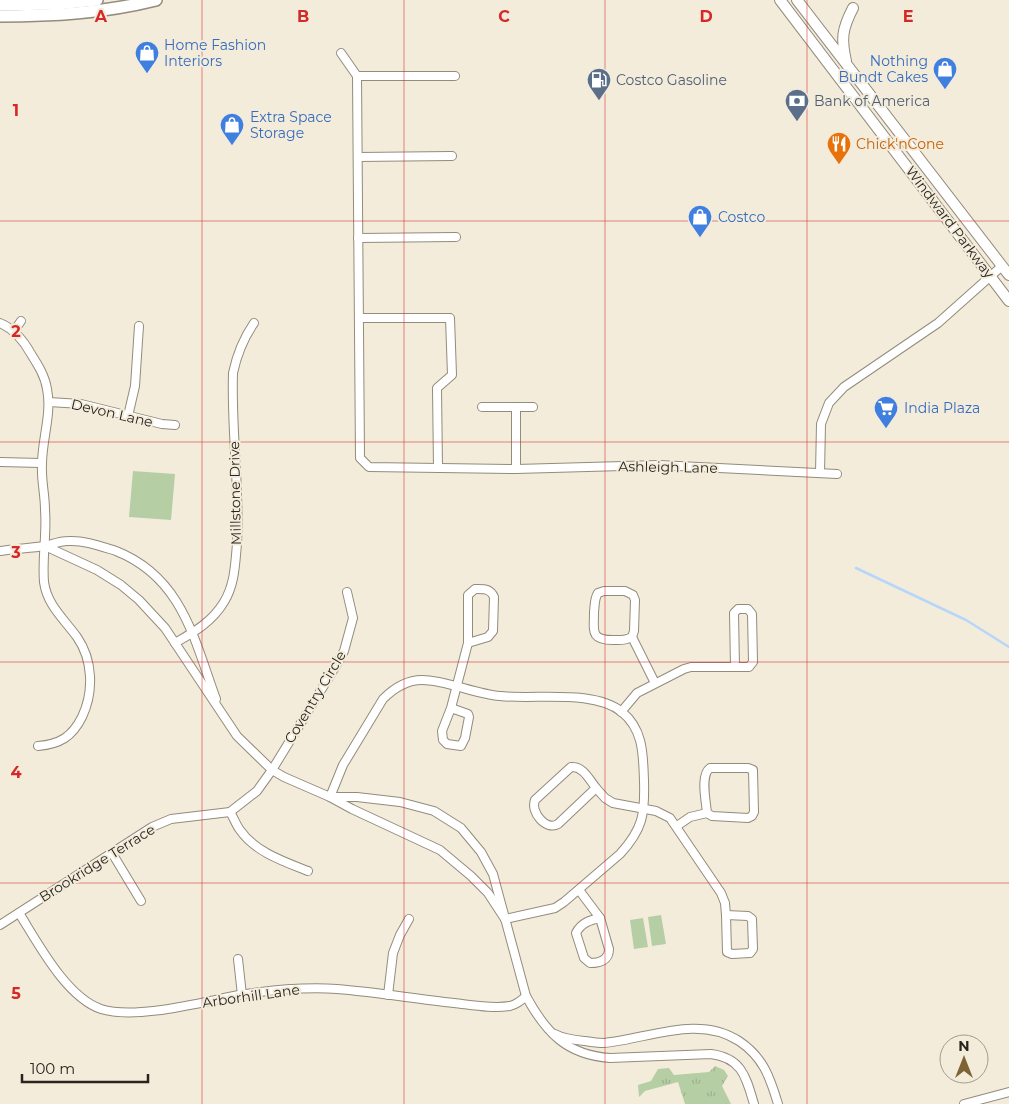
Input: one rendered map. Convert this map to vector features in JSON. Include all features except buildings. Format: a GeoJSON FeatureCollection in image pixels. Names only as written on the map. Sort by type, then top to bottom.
{"type":"FeatureCollection","features":[{"type":"Feature","properties":{"kind":"main road"},"geometry":{"type":"LineString","coordinates":[[0,5],[57,4],[97,0]]}},
{"type":"Feature","properties":{"kind":"main road"},"geometry":{"type":"LineString","coordinates":[[0,16],[78,14],[112,10],[156,0]]}},
{"type":"Feature","properties":{"kind":"main road","name":"Windward Parkway"},"geometry":{"type":"LineString","coordinates":[[780,0],[1009,301]]}},
{"type":"Feature","properties":{"kind":"main road","name":"Windward Parkway"},"geometry":{"type":"LineString","coordinates":[[797,0],[1009,275]]}},
{"type":"Feature","properties":{"kind":"main road"},"geometry":{"type":"LineString","coordinates":[[847,65],[843,46],[843,34],[846,22],[854,8]]}},
{"type":"Feature","properties":{"kind":"street"},"geometry":{"type":"LineString","coordinates":[[341,52],[357,76],[455,76]]}},
{"type":"Feature","properties":{"kind":"street","name":"Ashleigh Lane"},"geometry":{"type":"LineString","coordinates":[[357,76],[360,458],[369,467],[516,469],[659,465],[837,474]]}},
{"type":"Feature","properties":{"kind":"street"},"geometry":{"type":"LineString","coordinates":[[358,157],[452,156]]}},
{"type":"Feature","properties":{"kind":"street"},"geometry":{"type":"LineString","coordinates":[[358,238],[456,237]]}},
{"type":"Feature","properties":{"kind":"street"},"geometry":{"type":"LineString","coordinates":[[820,473],[821,424],[829,403],[844,387],[938,323],[1002,266]]}},
{"type":"Feature","properties":{"kind":"street"},"geometry":{"type":"LineString","coordinates":[[359,318],[450,318],[452,375],[437,388],[438,468]]}},
{"type":"Feature","properties":{"kind":"street"},"geometry":{"type":"LineString","coordinates":[[14,331],[21,321]]}},
{"type":"Feature","properties":{"kind":"street"},"geometry":{"type":"LineString","coordinates":[[0,323],[14,331],[25,344],[42,373],[47,387],[49,402],[42,463],[42,489],[45,508],[44,583],[55,609],[85,652],[90,670],[88,704],[71,735],[54,744],[38,746]]}},
{"type":"Feature","properties":{"kind":"street","name":"Millstone Drive"},"geometry":{"type":"LineString","coordinates":[[175,643],[207,624],[224,603],[232,585],[238,531],[233,373],[236,356],[243,340],[254,323]]}},
{"type":"Feature","properties":{"kind":"street"},"geometry":{"type":"LineString","coordinates":[[128,416],[135,386],[139,326]]}},
{"type":"Feature","properties":{"kind":"street","name":"Devon Lane"},"geometry":{"type":"LineString","coordinates":[[49,402],[81,404],[162,424],[175,425]]}},
{"type":"Feature","properties":{"kind":"street"},"geometry":{"type":"LineString","coordinates":[[482,407],[533,407]]}},
{"type":"Feature","properties":{"kind":"street"},"geometry":{"type":"LineString","coordinates":[[516,407],[516,469]]}},
{"type":"Feature","properties":{"kind":"street"},"geometry":{"type":"LineString","coordinates":[[0,462],[42,463]]}},
{"type":"Feature","properties":{"kind":"street"},"geometry":{"type":"LineString","coordinates":[[0,551],[45,546],[67,540],[96,544],[122,554],[149,569],[171,591],[186,617],[219,708]]}},
{"type":"Feature","properties":{"kind":"street"},"geometry":{"type":"LineString","coordinates":[[45,546],[97,570],[140,600],[175,643],[237,736],[272,770],[440,850],[471,876],[488,894],[506,919]]}},
{"type":"Feature","properties":{"kind":"street"},"geometry":{"type":"LineString","coordinates":[[450,708],[468,714],[469,717],[464,744],[461,746],[447,744],[443,740],[443,725],[450,708],[468,643],[468,595],[475,589],[487,589],[492,592],[494,597],[493,632],[488,637],[468,643]]}},
{"type":"Feature","properties":{"kind":"street"},"geometry":{"type":"LineString","coordinates":[[632,637],[625,640],[602,640],[596,637],[594,631],[595,600],[598,593],[604,591],[625,591],[633,595],[635,600],[632,637],[655,683]]}},
{"type":"Feature","properties":{"kind":"street","name":"Coventry Circle"},"geometry":{"type":"LineString","coordinates":[[272,770],[344,651],[354,618],[347,592]]}},
{"type":"Feature","properties":{"kind":"street"},"geometry":{"type":"LineString","coordinates":[[621,712],[637,693],[691,666],[749,667],[753,662],[752,614],[748,609],[738,609],[734,613],[735,666]]}},
{"type":"Feature","properties":{"kind":"street"},"geometry":{"type":"LineString","coordinates":[[330,797],[343,765],[383,699],[391,691],[406,683],[422,680],[501,697],[593,699],[608,703],[621,712],[634,726],[642,744],[644,808],[639,828],[628,845],[579,890],[555,908],[506,919]]}},
{"type":"Feature","properties":{"kind":"street"},"geometry":{"type":"LineString","coordinates":[[596,788],[554,826],[546,825],[533,810],[532,806],[535,800],[571,767],[576,767],[581,769],[605,798],[613,803],[662,813],[670,818],[676,826],[721,893],[725,903],[727,952],[732,954],[750,953],[753,949],[752,919],[748,916],[726,916]]}},
{"type":"Feature","properties":{"kind":"street"},"geometry":{"type":"LineString","coordinates":[[676,826],[690,817],[707,813],[712,816],[748,818],[752,816],[754,812],[753,770],[748,768],[707,769],[705,773],[707,813]]}},
{"type":"Feature","properties":{"kind":"street"},"geometry":{"type":"LineString","coordinates":[[272,770],[257,791],[230,812],[240,831],[263,850],[308,871]]}},
{"type":"Feature","properties":{"kind":"street"},"geometry":{"type":"LineString","coordinates":[[330,797],[357,797],[400,802],[434,811],[461,828],[481,852],[493,874],[526,996],[536,1014],[566,1046],[594,1057],[610,1058],[721,1055],[739,1067],[746,1077],[754,1104]]}},
{"type":"Feature","properties":{"kind":"street","name":"Brookridge Terrace"},"geometry":{"type":"LineString","coordinates":[[0,925],[152,827],[170,820],[230,812]]}},
{"type":"Feature","properties":{"kind":"street"},"geometry":{"type":"LineString","coordinates":[[112,853],[141,901]]}},
{"type":"Feature","properties":{"kind":"street"},"geometry":{"type":"LineString","coordinates":[[579,890],[600,918],[609,949],[609,954],[604,960],[590,963],[584,958],[576,933],[584,923],[600,918]]}},
{"type":"Feature","properties":{"kind":"street","name":"Arborhill Lane"},"geometry":{"type":"LineString","coordinates":[[19,913],[49,961],[72,989],[81,998],[97,1007],[115,1012],[143,1012],[242,995],[306,989],[337,989],[494,1007],[510,1006],[519,1003],[526,996]]}},
{"type":"Feature","properties":{"kind":"street"},"geometry":{"type":"LineString","coordinates":[[388,995],[393,953],[409,919]]}},
{"type":"Feature","properties":{"kind":"street"},"geometry":{"type":"LineString","coordinates":[[238,959],[242,995]]}},
{"type":"Feature","properties":{"kind":"street"},"geometry":{"type":"LineString","coordinates":[[549,1030],[558,1036],[574,1040],[602,1043],[678,1030],[706,1028],[730,1034],[751,1048],[763,1063],[778,1104]]}},
{"type":"Feature","properties":{"kind":"street"},"geometry":{"type":"LineString","coordinates":[[964,1104],[1009,1092]]}},
{"type":"Feature","properties":{"kind":"green space"},"geometry":{"type":"Polygon","coordinates":[[[133,471],[175,474],[171,520],[129,517],[133,471]]]}},
{"type":"Feature","properties":{"kind":"green space"},"geometry":{"type":"Polygon","coordinates":[[[661,915],[666,944],[652,946],[648,917],[661,915]]]}},
{"type":"Feature","properties":{"kind":"green space"},"geometry":{"type":"Polygon","coordinates":[[[643,918],[648,947],[634,949],[630,920],[643,918]]]}},
{"type":"Feature","properties":{"kind":"green space"},"geometry":{"type":"Polygon","coordinates":[[[715,1066],[724,1070],[728,1076],[722,1086],[731,1104],[685,1104],[678,1082],[645,1091],[639,1097],[638,1085],[651,1081],[658,1069],[669,1068],[674,1075],[709,1072],[715,1066]]]}},
{"type":"Feature","properties":{"kind":"waterway"},"geometry":{"type":"LineString","coordinates":[[856,568],[966,620],[1009,647]]}},
{"type":"Feature","properties":{"kind":"place","name":"Home Fashion Interiors"},"geometry":{"type":"Point","coordinates":[147,74]}},
{"type":"Feature","properties":{"kind":"place","name":"Nothing Bundt Cakes"},"geometry":{"type":"Point","coordinates":[945,90]}},
{"type":"Feature","properties":{"kind":"place","name":"Costco Gasoline"},"geometry":{"type":"Point","coordinates":[599,101]}},
{"type":"Feature","properties":{"kind":"place","name":"Bank of America"},"geometry":{"type":"Point","coordinates":[797,122]}},
{"type":"Feature","properties":{"kind":"place","name":"Extra Space Storage"},"geometry":{"type":"Point","coordinates":[232,146]}},
{"type":"Feature","properties":{"kind":"place","name":"Chick'nCone"},"geometry":{"type":"Point","coordinates":[839,165]}},
{"type":"Feature","properties":{"kind":"place","name":"Costco"},"geometry":{"type":"Point","coordinates":[700,238]}},
{"type":"Feature","properties":{"kind":"place","name":"India Plaza"},"geometry":{"type":"Point","coordinates":[886,429]}}]}
